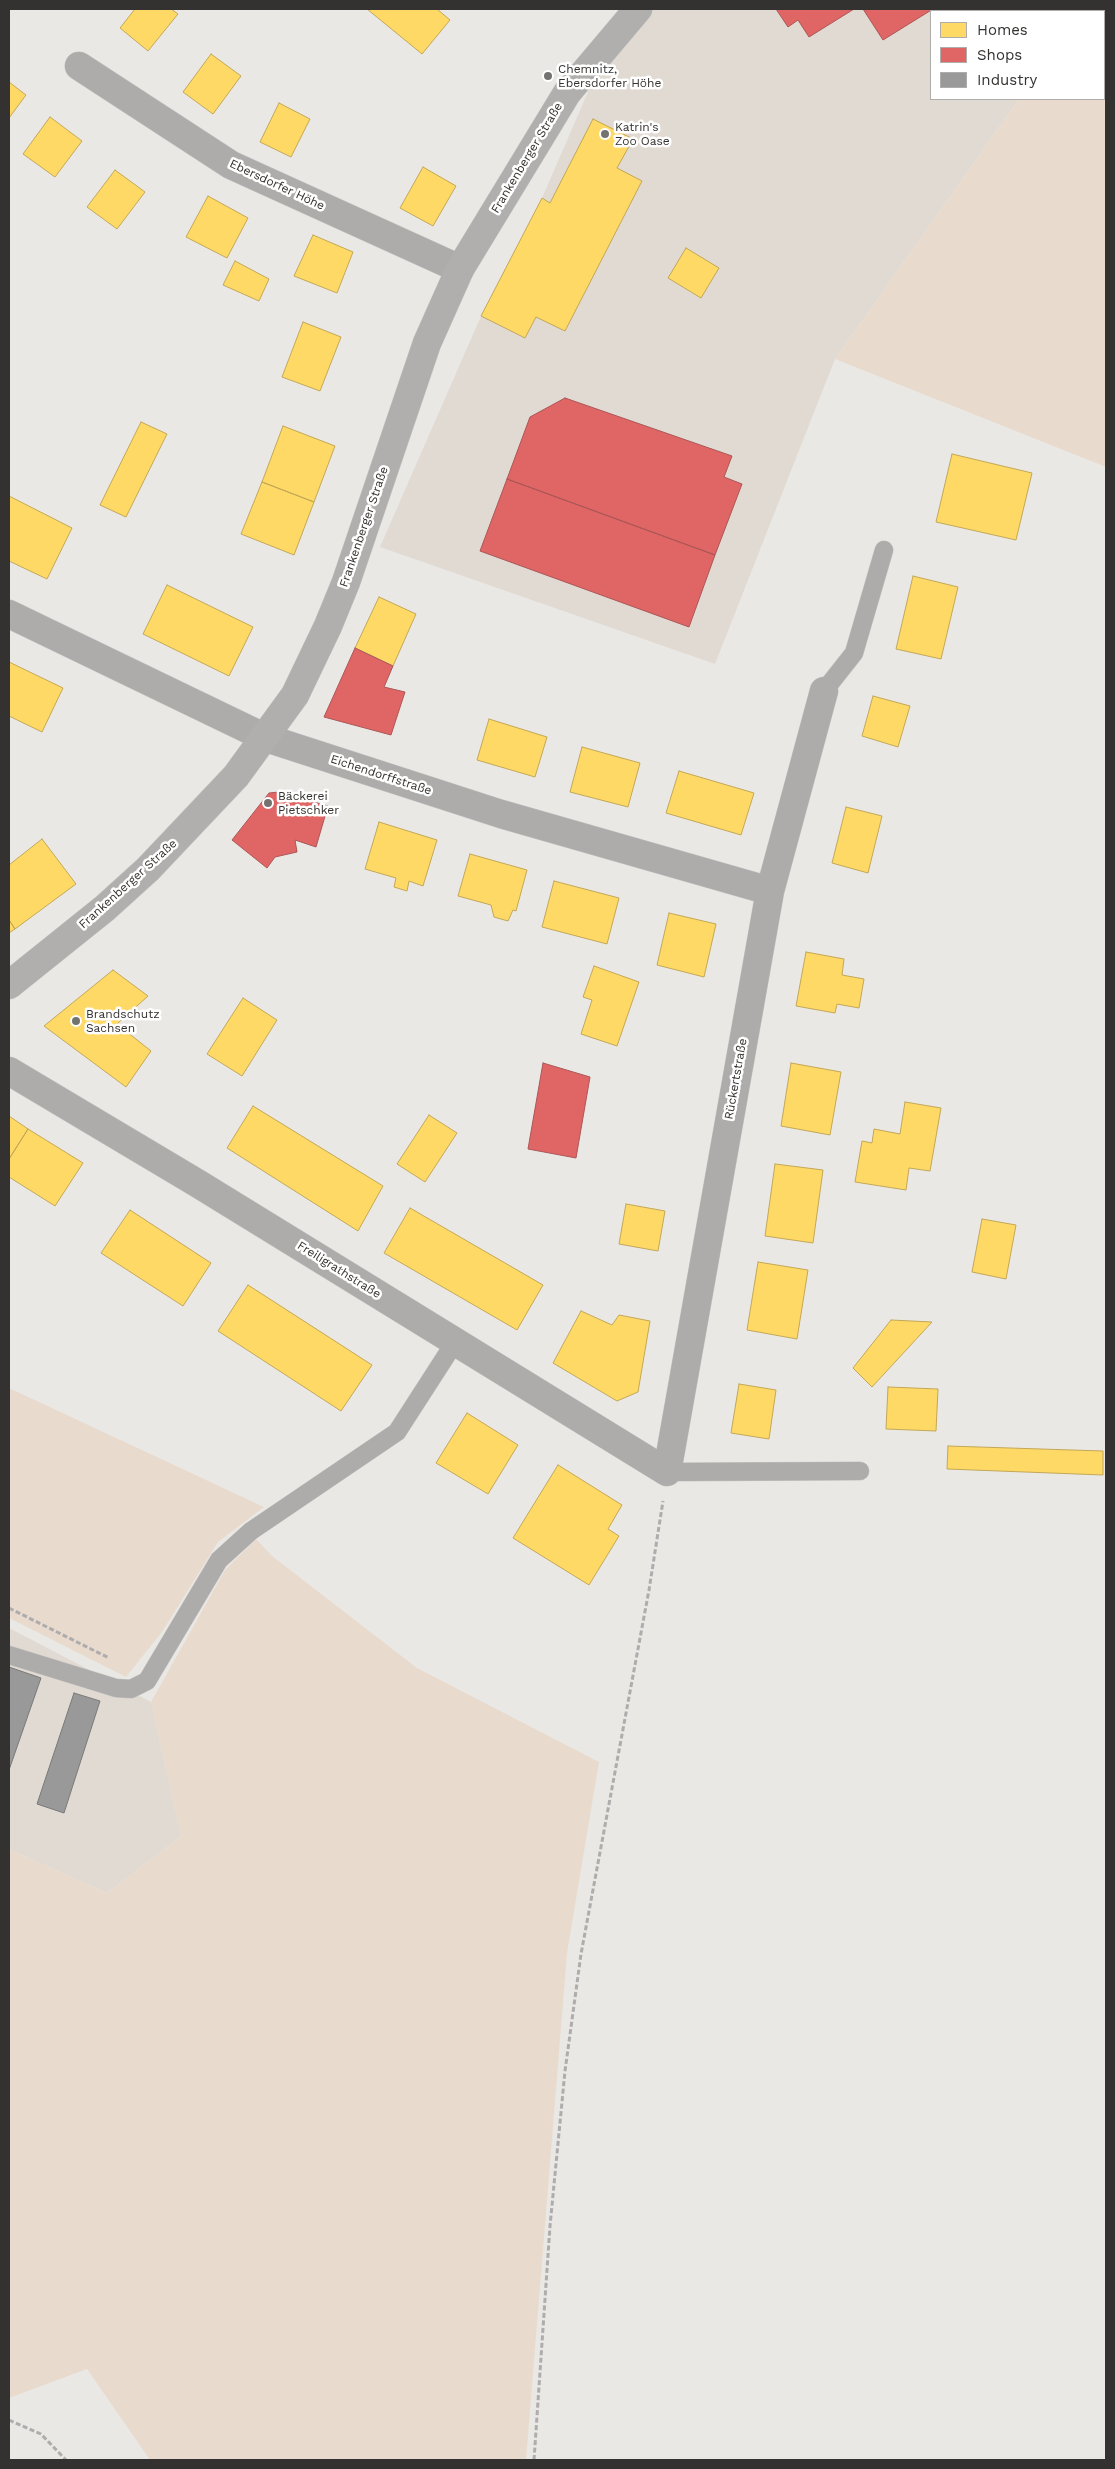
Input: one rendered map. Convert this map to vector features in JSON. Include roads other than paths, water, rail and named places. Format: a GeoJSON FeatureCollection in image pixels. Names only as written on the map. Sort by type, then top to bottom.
{"type":"FeatureCollection","features":[{"type":"Feature","properties":{"kind":"main road","name":"Frankenberger Straße"},"geometry":{"type":"LineString","coordinates":[[9,985],[105,908],[148,869],[230,783],[266,738],[295,695],[328,626],[372,507],[427,343],[460,269],[566,93],[638,9]]}},
{"type":"Feature","properties":{"kind":"street","name":"Ebersdorfer Höhe"},"geometry":{"type":"LineString","coordinates":[[79,66],[231,165],[460,269]]}},
{"type":"Feature","properties":{"kind":"street","name":"Eichendorffstraße"},"geometry":{"type":"LineString","coordinates":[[9,614],[266,738],[501,814],[770,891]]}},
{"type":"Feature","properties":{"kind":"street","name":"Rückertstraße"},"geometry":{"type":"LineString","coordinates":[[667,1472],[770,891],[824,691]]}},
{"type":"Feature","properties":{"kind":"street","name":"Freiligrathstraße"},"geometry":{"type":"LineString","coordinates":[[9,1071],[197,1183],[667,1472]]}},
{"type":"Feature","properties":{"kind":"lane"},"geometry":{"type":"LineString","coordinates":[[824,691],[854,653],[884,550]]}},
{"type":"Feature","properties":{"kind":"lane"},"geometry":{"type":"LineString","coordinates":[[9,1655],[116,1688],[131,1689],[147,1681],[219,1560],[251,1531],[397,1432],[455,1342]]}},
{"type":"Feature","properties":{"kind":"lane"},"geometry":{"type":"LineString","coordinates":[[667,1472],[860,1471]]}},
{"type":"Feature","properties":{"kind":"place","name":"Chemnitz, Ebersdorfer Höhe"},"geometry":{"type":"Point","coordinates":[548,76]}},
{"type":"Feature","properties":{"kind":"place","name":"Katrin's Zoo Oase"},"geometry":{"type":"Point","coordinates":[605,134]}},
{"type":"Feature","properties":{"kind":"place","name":"Bäckerei Pietschker"},"geometry":{"type":"Point","coordinates":[268,803]}},
{"type":"Feature","properties":{"kind":"place","name":"Brandschutz Sachsen"},"geometry":{"type":"Point","coordinates":[76,1021]}}]}
